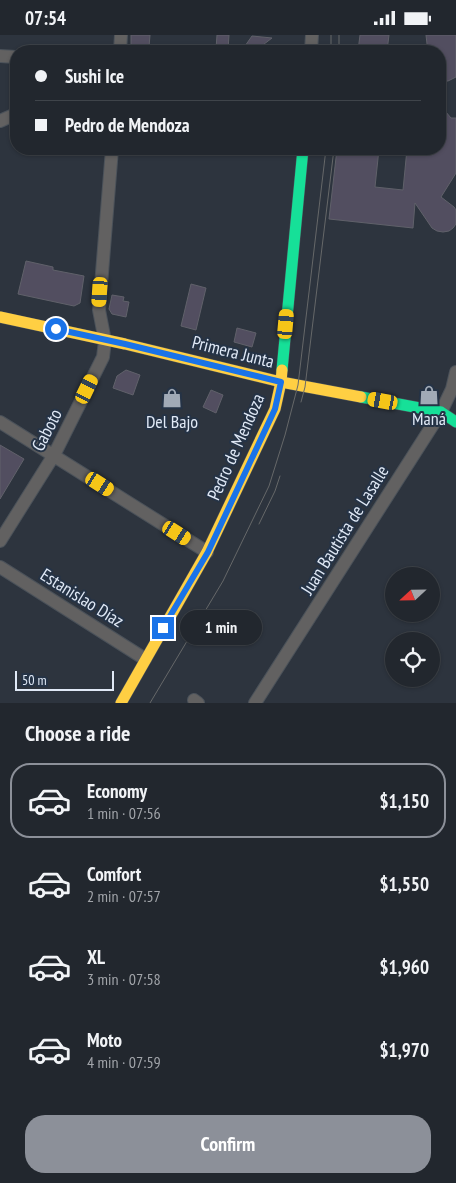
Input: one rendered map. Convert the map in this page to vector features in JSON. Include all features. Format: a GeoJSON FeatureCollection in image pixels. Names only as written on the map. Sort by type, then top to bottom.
{"type":"FeatureCollection","features":[{"type":"Feature","properties":{"kind":"street","name":"Gaboto"},"geometry":{"type":"LineString","coordinates":[[0,541],[54,455],[103,357],[105,341],[99,310],[112,155]]}},
{"type":"Feature","properties":{"kind":"street","name":"Pedro de Mendoza"},"geometry":{"type":"LineString","coordinates":[[121,703],[208,552],[275,409],[281,382],[302,155]]}},
{"type":"Feature","properties":{"kind":"street","name":"Primera Junta"},"geometry":{"type":"LineString","coordinates":[[0,317],[125,344],[281,382],[441,411],[456,422]]}},
{"type":"Feature","properties":{"kind":"street","name":"Juan Bautista de Lasalle"},"geometry":{"type":"LineString","coordinates":[[255,703],[441,411],[452,389],[456,372]]}},
{"type":"Feature","properties":{"kind":"street"},"geometry":{"type":"LineString","coordinates":[[0,422],[208,552]]}},
{"type":"Feature","properties":{"kind":"street","name":"Estanislao Díaz"},"geometry":{"type":"LineString","coordinates":[[0,567],[146,659]]}},
{"type":"Feature","properties":{"kind":"building"},"geometry":{"type":"Polygon","coordinates":[[[131,35],[150,35],[149,45],[131,45],[131,35]]]}},
{"type":"Feature","properties":{"kind":"building"},"geometry":{"type":"Polygon","coordinates":[[[217,35],[229,35],[228,45],[216,45],[217,35]]]}},
{"type":"Feature","properties":{"kind":"building"},"geometry":{"type":"Polygon","coordinates":[[[360,35],[389,35],[388,45],[359,45],[360,35]]]}},
{"type":"Feature","properties":{"kind":"building"},"geometry":{"type":"Polygon","coordinates":[[[426,35],[456,35],[456,77],[446,81],[446,45],[427,44],[426,35]]]}},
{"type":"Feature","properties":{"kind":"building"},"geometry":{"type":"Polygon","coordinates":[[[252,36],[272,38],[263,45],[246,45],[252,36]]]}},
{"type":"Feature","properties":{"kind":"building"},"geometry":{"type":"Polygon","coordinates":[[[446,112],[451,118],[456,118],[456,173],[441,197],[456,210],[456,224],[453,228],[443,232],[432,228],[415,203],[413,228],[329,219],[336,155],[378,155],[375,187],[403,190],[406,155],[446,155],[446,112]]]}},
{"type":"Feature","properties":{"kind":"building"},"geometry":{"type":"Polygon","coordinates":[[[26,261],[53,267],[53,270],[84,276],[80,303],[74,306],[18,294],[26,261]]]}},
{"type":"Feature","properties":{"kind":"building"},"geometry":{"type":"Polygon","coordinates":[[[191,284],[206,288],[196,330],[181,326],[191,284]]]}},
{"type":"Feature","properties":{"kind":"building"},"geometry":{"type":"Polygon","coordinates":[[[112,295],[124,297],[123,301],[129,302],[126,317],[112,314],[109,309],[112,295]]]}},
{"type":"Feature","properties":{"kind":"building"},"geometry":{"type":"Polygon","coordinates":[[[237,328],[256,333],[252,347],[234,342],[237,328]]]}},
{"type":"Feature","properties":{"kind":"building"},"geometry":{"type":"Polygon","coordinates":[[[126,370],[140,375],[133,395],[113,388],[117,376],[126,370]]]}},
{"type":"Feature","properties":{"kind":"building"},"geometry":{"type":"Polygon","coordinates":[[[211,390],[223,395],[216,413],[203,407],[211,390]]]}},
{"type":"Feature","properties":{"kind":"building"},"geometry":{"type":"Polygon","coordinates":[[[0,445],[24,459],[0,499],[0,445]]]}},
{"type":"Feature","properties":{"kind":"tram line"},"geometry":{"type":"LineString","coordinates":[[331,35],[331,45]]}},
{"type":"Feature","properties":{"kind":"tram line"},"geometry":{"type":"LineString","coordinates":[[339,35],[339,45]]}},
{"type":"Feature","properties":{"kind":"tram line"},"geometry":{"type":"LineString","coordinates":[[150,703],[223,581],[269,486],[298,385],[325,155]]}},
{"type":"Feature","properties":{"kind":"tram line"},"geometry":{"type":"LineString","coordinates":[[301,402],[305,387],[333,155]]}},
{"type":"Feature","properties":{"kind":"tram line"},"geometry":{"type":"LineString","coordinates":[[259,524],[280,476]]}},
{"type":"Feature","properties":{"kind":"traffic: fast"},"geometry":{"type":"LineString","coordinates":[[282,370],[302,155]]}},
{"type":"Feature","properties":{"kind":"traffic: fast"},"geometry":{"type":"LineString","coordinates":[[361,397],[441,412],[456,422]]}},
{"type":"Feature","properties":{"kind":"traffic: slow"},"geometry":{"type":"LineString","coordinates":[[0,317],[125,344],[281,382],[361,397]]}},
{"type":"Feature","properties":{"kind":"traffic: slow"},"geometry":{"type":"LineString","coordinates":[[121,703],[207,552],[275,409],[282,370]]}},
{"type":"Feature","properties":{"kind":"place","name":"Maná"},"geometry":{"type":"Point","coordinates":[429,395]}},
{"type":"Feature","properties":{"kind":"place","name":"Del Bajo"},"geometry":{"type":"Point","coordinates":[172,398]}},
{"type":"Feature","properties":{"kind":"route"},"geometry":{"type":"LineString","coordinates":[[56,329],[281,382],[275,409],[208,552],[163,628]]}}]}
